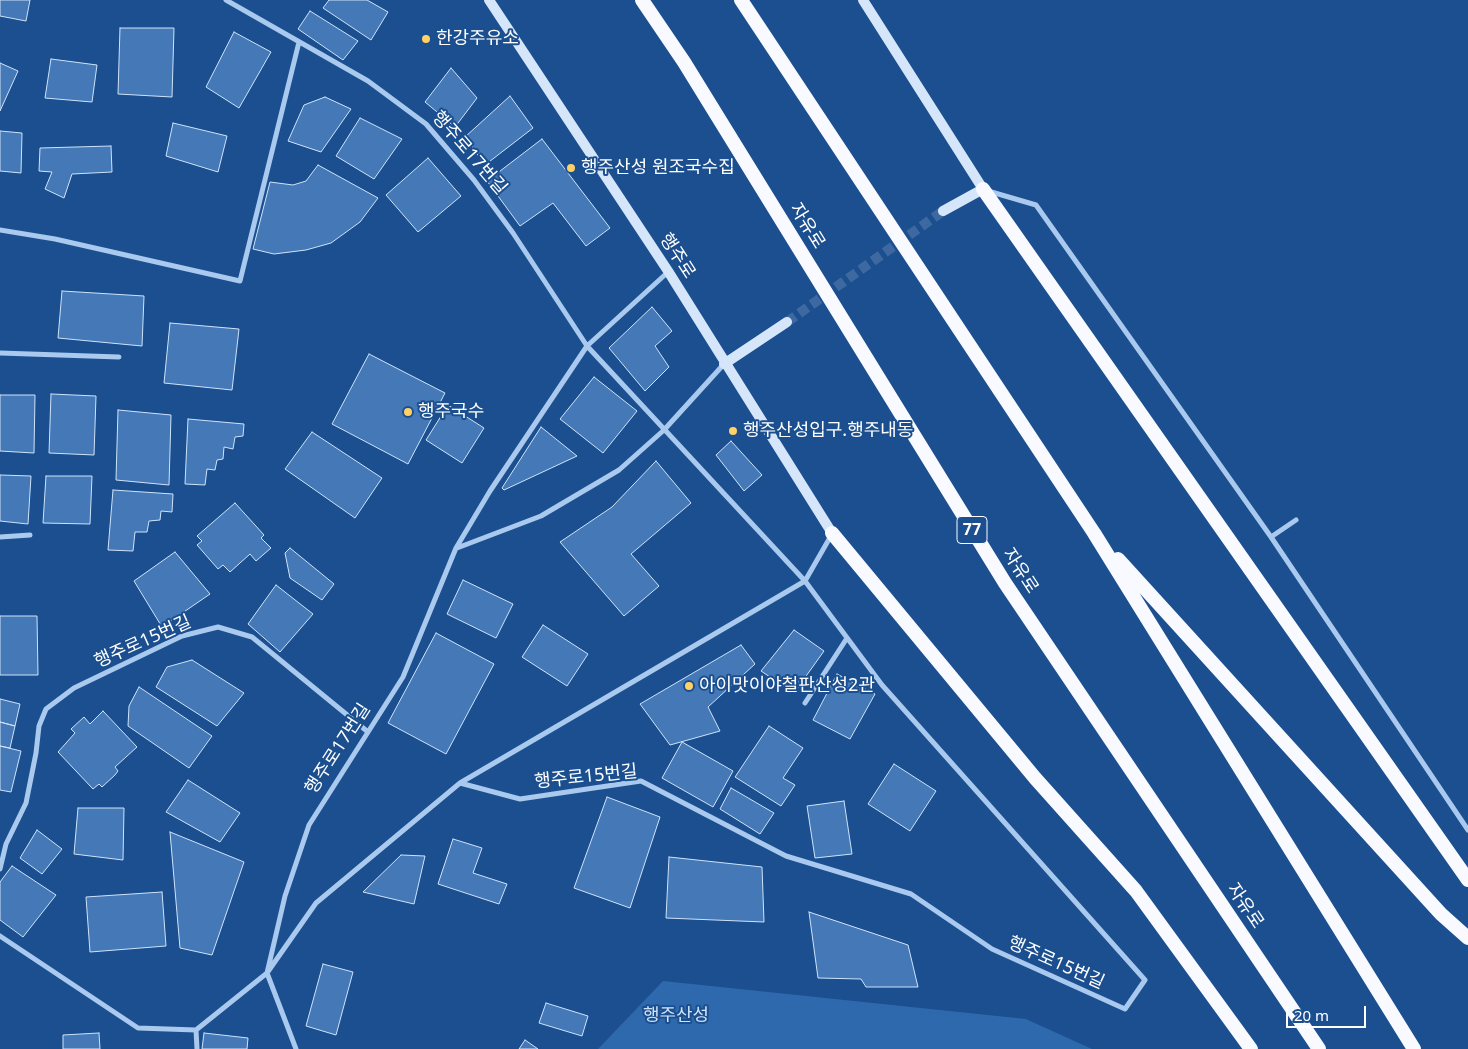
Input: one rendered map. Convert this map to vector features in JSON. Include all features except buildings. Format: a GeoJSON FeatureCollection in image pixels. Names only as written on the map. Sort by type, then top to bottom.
{"type":"FeatureCollection","features":[{"type":"Feature","properties":{"kind":"highway","name":"자유로"},"geometry":{"type":"LineString","coordinates":[[642,0],[689,70],[1005,583],[1319,1049]]}},
{"type":"Feature","properties":{"kind":"highway"},"geometry":{"type":"LineString","coordinates":[[741,0],[1094,533],[1414,1049]]}},
{"type":"Feature","properties":{"kind":"highway"},"geometry":{"type":"LineString","coordinates":[[983,189],[1468,880]]}},
{"type":"Feature","properties":{"kind":"highway"},"geometry":{"type":"LineString","coordinates":[[832,533],[1035,778],[1136,892],[1251,1049]]}},
{"type":"Feature","properties":{"kind":"highway"},"geometry":{"type":"LineString","coordinates":[[1094,533],[1441,914],[1468,938]]}},
{"type":"Feature","properties":{"kind":"main road","name":"행주로"},"geometry":{"type":"LineString","coordinates":[[489,0],[668,272],[724,364],[832,533]]}},
{"type":"Feature","properties":{"kind":"main road"},"geometry":{"type":"LineString","coordinates":[[863,0],[983,189],[943,211]]}},
{"type":"Feature","properties":{"kind":"main road"},"geometry":{"type":"LineString","coordinates":[[724,364],[787,322]]}},
{"type":"Feature","properties":{"kind":"street","name":"행주로17번길"},"geometry":{"type":"LineString","coordinates":[[226,0],[368,82],[426,124],[474,180],[513,233],[588,346],[664,430]]}},
{"type":"Feature","properties":{"kind":"street"},"geometry":{"type":"LineString","coordinates":[[0,230],[55,239],[240,281],[299,42]]}},
{"type":"Feature","properties":{"kind":"street"},"geometry":{"type":"LineString","coordinates":[[983,189],[1036,205],[1271,537],[1468,830]]}},
{"type":"Feature","properties":{"kind":"street"},"geometry":{"type":"LineString","coordinates":[[588,346],[668,272]]}},
{"type":"Feature","properties":{"kind":"street","name":"행주로17번길"},"geometry":{"type":"LineString","coordinates":[[267,973],[285,896],[309,825],[403,677],[456,548],[490,491],[588,346]]}},
{"type":"Feature","properties":{"kind":"street"},"geometry":{"type":"LineString","coordinates":[[0,353],[119,357]]}},
{"type":"Feature","properties":{"kind":"street"},"geometry":{"type":"LineString","coordinates":[[456,548],[541,516],[619,470],[664,430],[724,364]]}},
{"type":"Feature","properties":{"kind":"street","name":"행주로15번길"},"geometry":{"type":"LineString","coordinates":[[460,783],[520,799],[641,781],[786,856],[911,894],[992,949],[1125,1009],[1145,980],[882,685],[805,582],[664,430]]}},
{"type":"Feature","properties":{"kind":"street"},"geometry":{"type":"LineString","coordinates":[[1271,537],[1296,520]]}},
{"type":"Feature","properties":{"kind":"street"},"geometry":{"type":"LineString","coordinates":[[0,936],[138,1028],[196,1030],[267,973],[316,903],[460,783],[805,582],[832,533]]}},
{"type":"Feature","properties":{"kind":"street"},"geometry":{"type":"LineString","coordinates":[[0,537],[30,535]]}},
{"type":"Feature","properties":{"kind":"street","name":"행주로15번길"},"geometry":{"type":"LineString","coordinates":[[0,868],[6,844],[26,803],[36,753],[39,726],[46,709],[74,688],[182,636],[218,627],[252,637],[368,732]]}},
{"type":"Feature","properties":{"kind":"street"},"geometry":{"type":"LineString","coordinates":[[805,703],[847,638]]}},
{"type":"Feature","properties":{"kind":"street"},"geometry":{"type":"LineString","coordinates":[[267,973],[296,1049]]}},
{"type":"Feature","properties":{"kind":"street"},"geometry":{"type":"LineString","coordinates":[[196,1030],[198,1049]]}},
{"type":"Feature","properties":{"kind":"green space","name":"행주산성"},"geometry":{"type":"Polygon","coordinates":[[[663,981],[1026,1019],[1092,1049],[598,1049],[663,981]]]}},
{"type":"Feature","properties":{"kind":"tunnel"},"geometry":{"type":"LineString","coordinates":[[787,322],[943,211]]}},
{"type":"Feature","properties":{"kind":"place","name":"한강주유소"},"geometry":{"type":"Point","coordinates":[426,39]}},
{"type":"Feature","properties":{"kind":"place","name":"행주산성 원조국수집"},"geometry":{"type":"Point","coordinates":[571,168]}},
{"type":"Feature","properties":{"kind":"place","name":"행주국수"},"geometry":{"type":"Point","coordinates":[408,412]}},
{"type":"Feature","properties":{"kind":"place","name":"행주산성입구.행주내동"},"geometry":{"type":"Point","coordinates":[733,431]}},
{"type":"Feature","properties":{"kind":"place","name":"아이맛이야철판산성2관"},"geometry":{"type":"Point","coordinates":[689,686]}}]}
